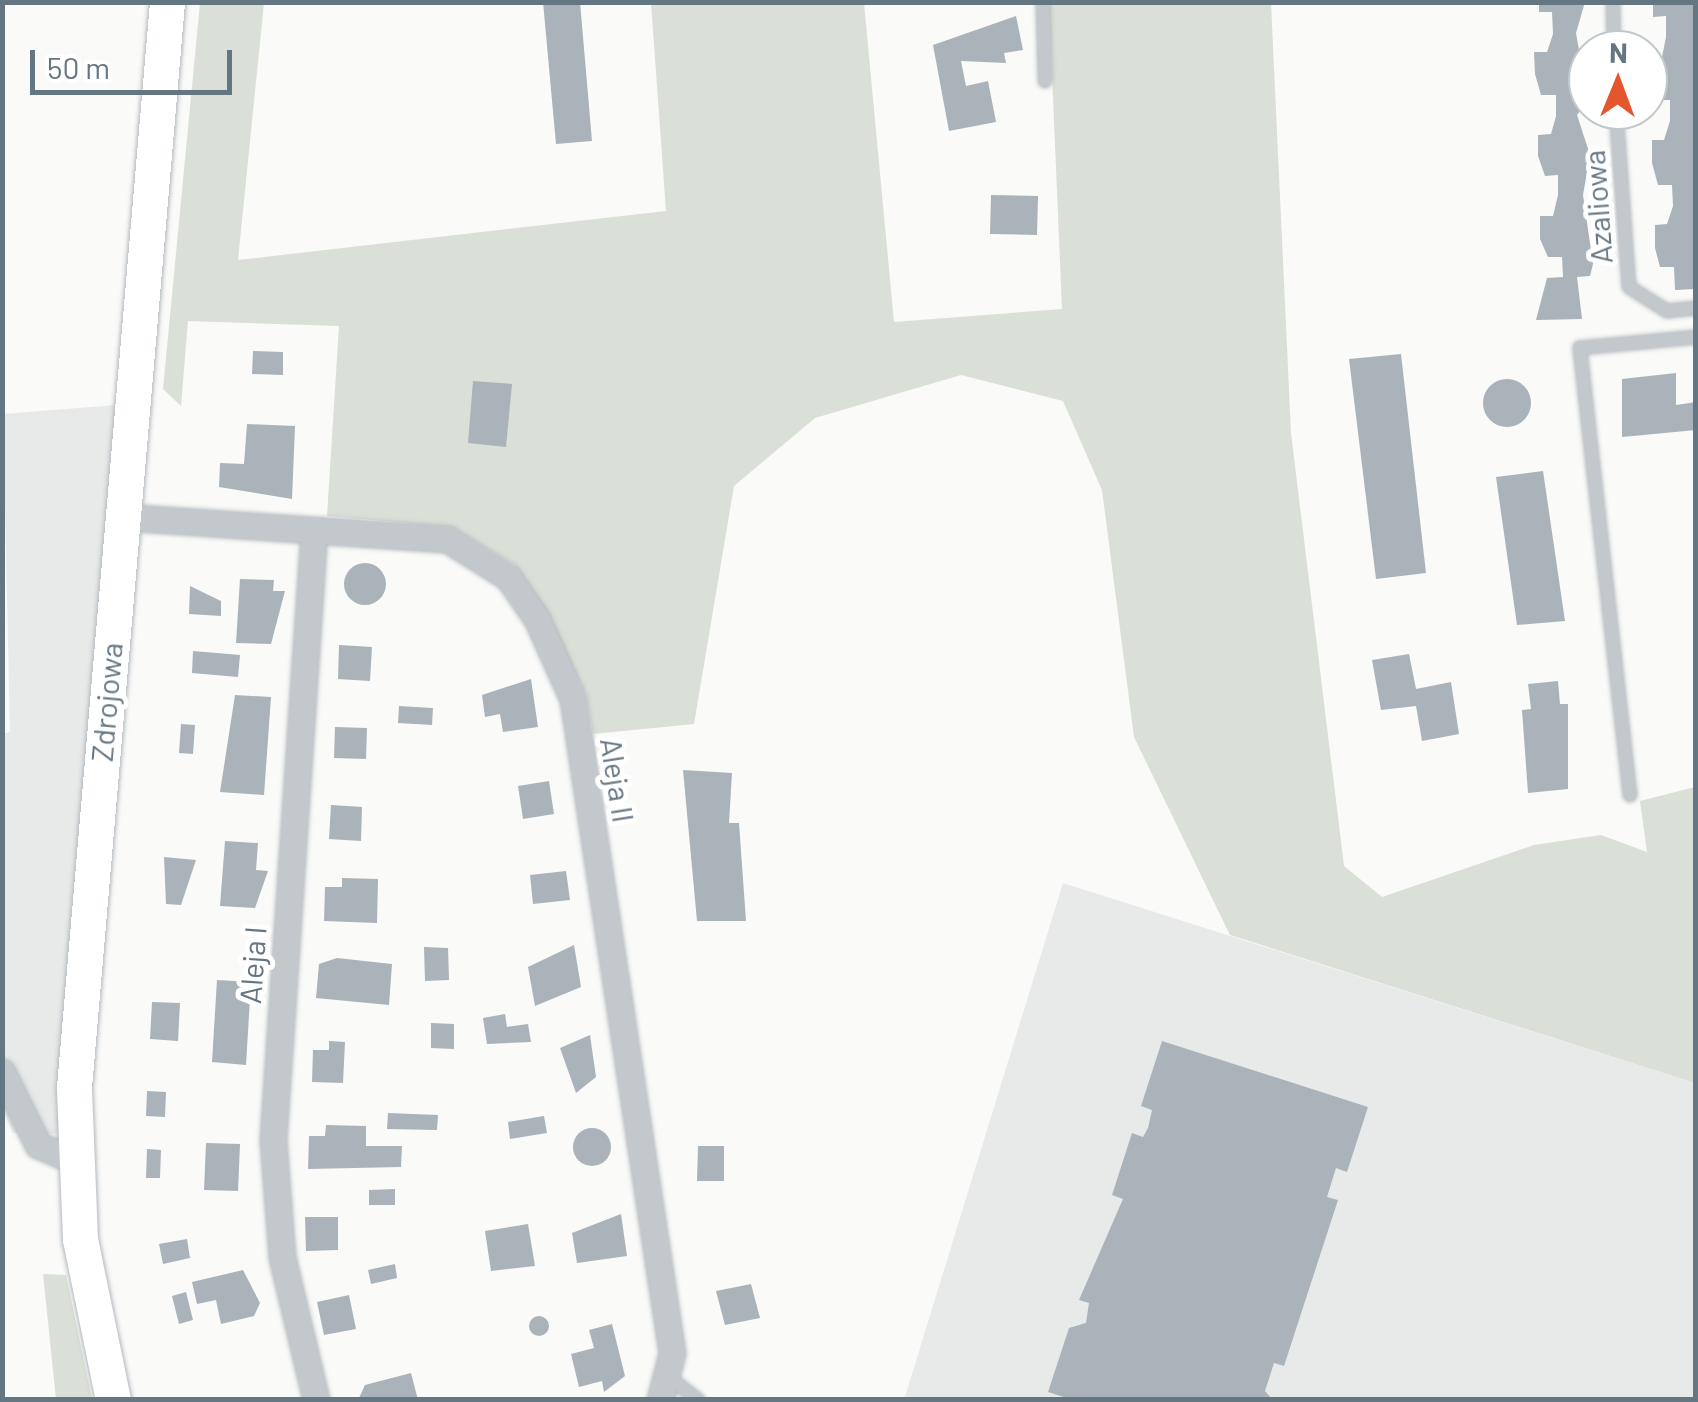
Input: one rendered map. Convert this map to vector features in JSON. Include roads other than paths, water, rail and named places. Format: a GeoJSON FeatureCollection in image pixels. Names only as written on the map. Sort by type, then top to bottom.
{"type":"FeatureCollection","features":[{"type":"Feature","properties":{"kind":"street","name":"Zdrojowa"},"geometry":{"type":"LineString","coordinates":[[113,1400],[74,1160],[122,517],[167,2]]}},
{"type":"Feature","properties":{"kind":"street","name":"Aleja II"},"geometry":{"type":"LineString","coordinates":[[122,517],[447,540],[508,577],[573,699],[672,1352],[663,1387]]}},
{"type":"Feature","properties":{"kind":"street","name":"Aleja I"},"geometry":{"type":"LineString","coordinates":[[314,530],[273,1140],[282,1257],[316,1400]]}},
{"type":"Feature","properties":{"kind":"street"},"geometry":{"type":"LineString","coordinates":[[2,1072],[38,1145],[74,1160]]}},
{"type":"Feature","properties":{"kind":"lane"},"geometry":{"type":"LineString","coordinates":[[1043,2],[1045,81]]}},
{"type":"Feature","properties":{"kind":"lane"},"geometry":{"type":"LineString","coordinates":[[1613,2],[1614,30]]}},
{"type":"Feature","properties":{"kind":"lane","name":"Azaliowa"},"geometry":{"type":"LineString","coordinates":[[1617,130],[1629,287],[1667,311],[1696,308]]}},
{"type":"Feature","properties":{"kind":"lane"},"geometry":{"type":"LineString","coordinates":[[1630,795],[1580,348],[1696,337]]}},
{"type":"Feature","properties":{"kind":"lane"},"geometry":{"type":"LineString","coordinates":[[663,1387],[698,1400]]}}]}
